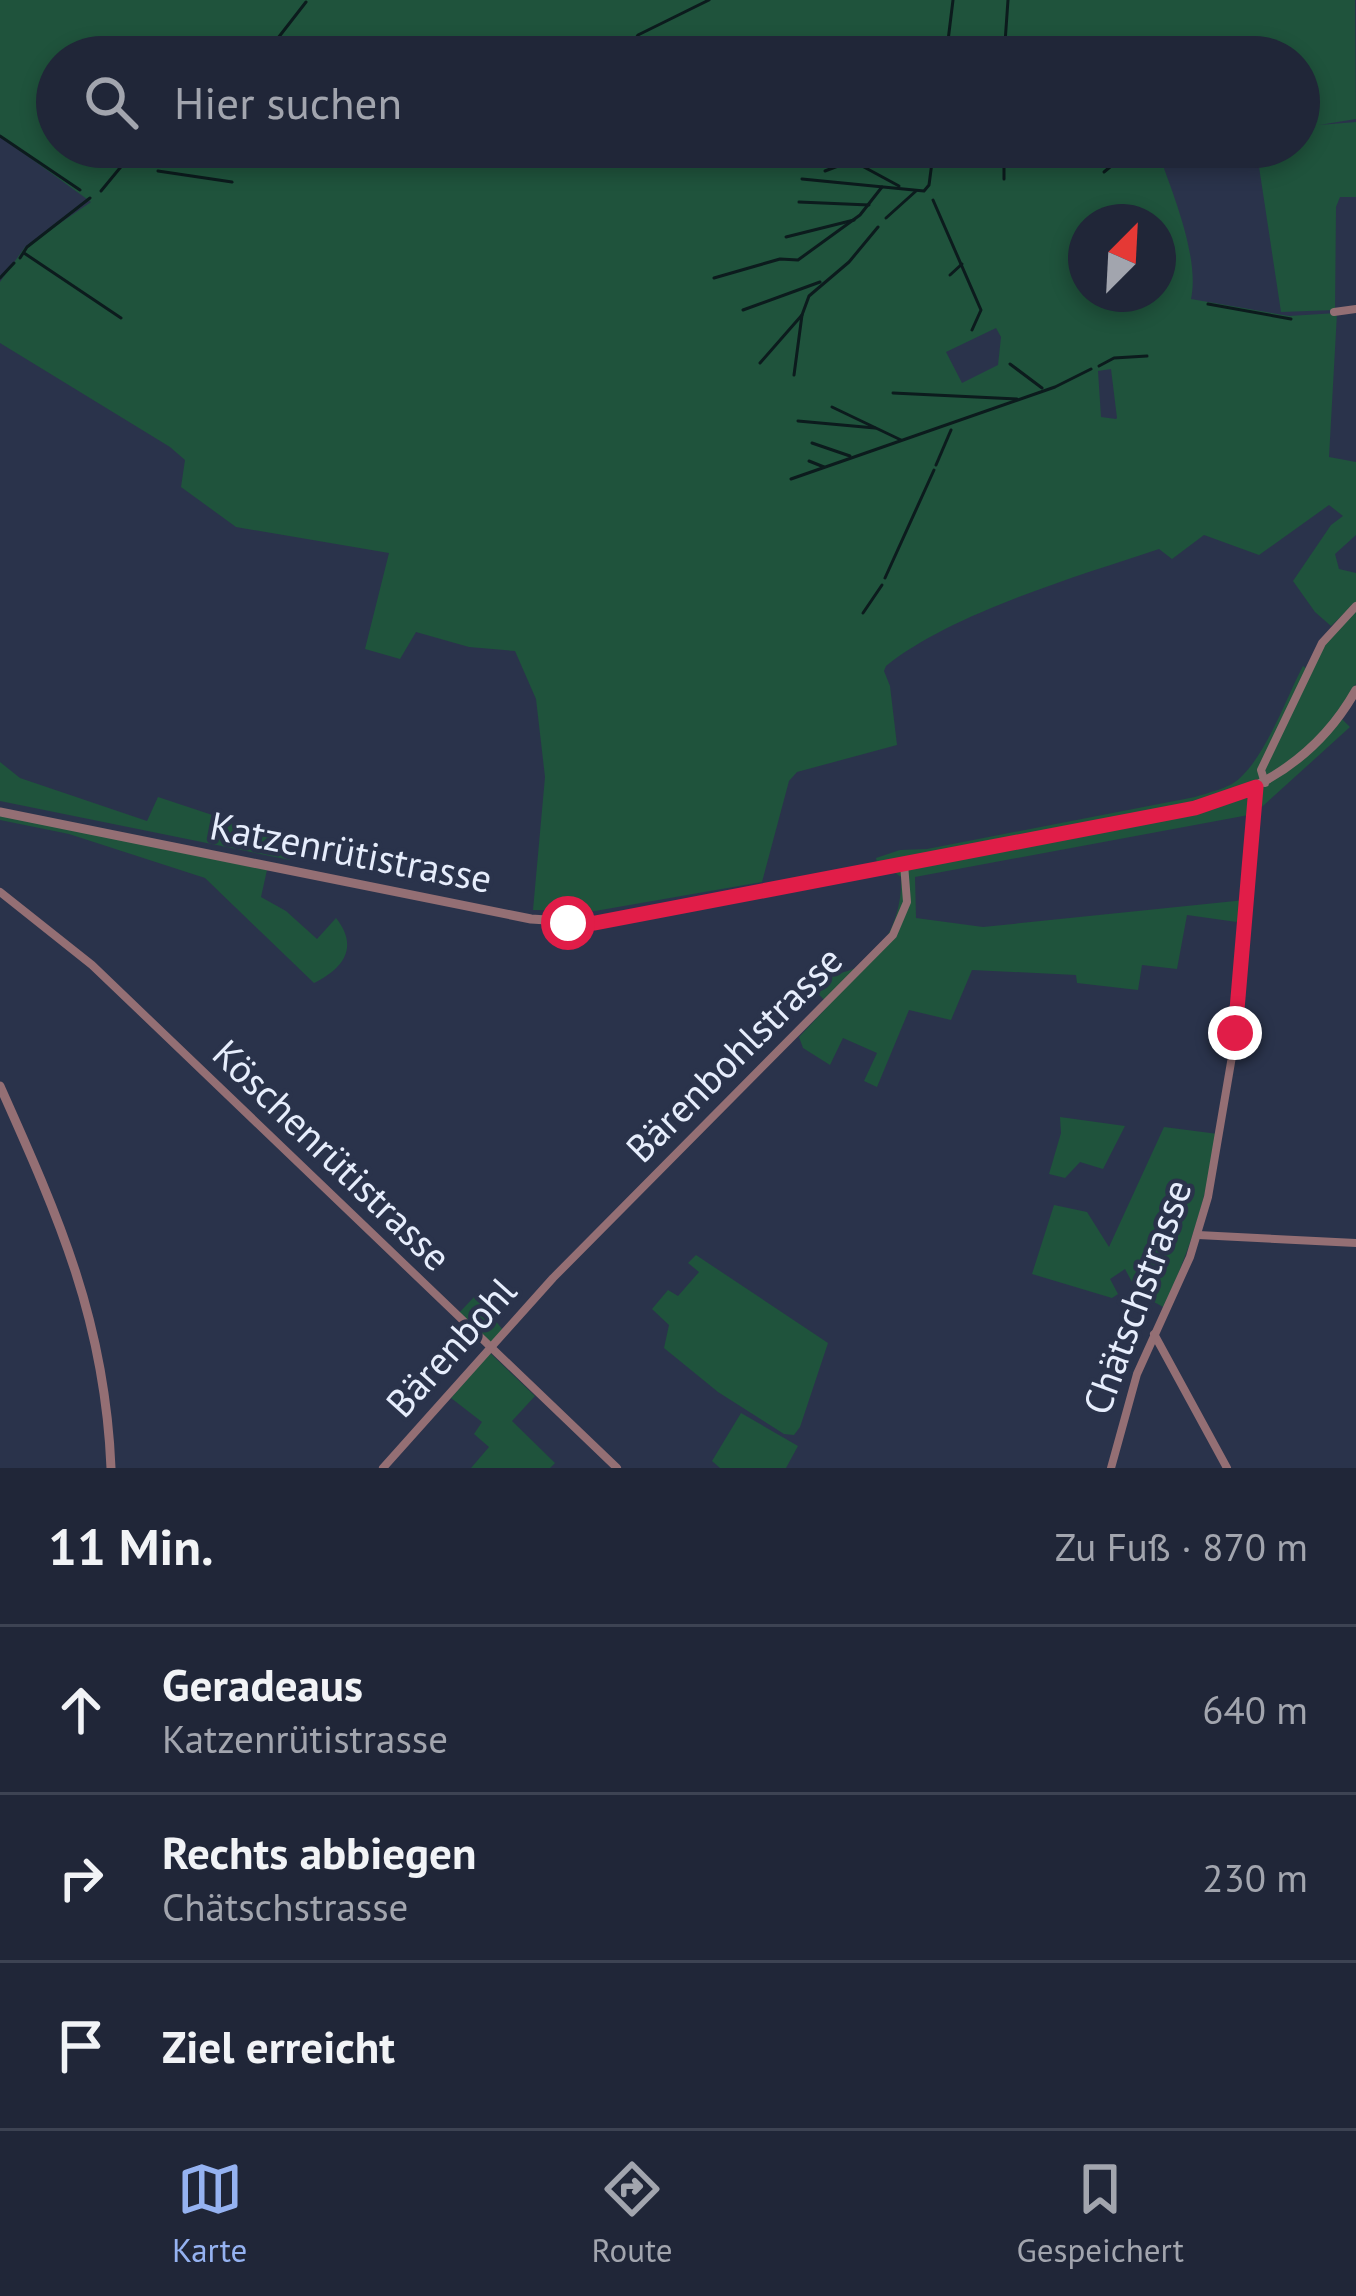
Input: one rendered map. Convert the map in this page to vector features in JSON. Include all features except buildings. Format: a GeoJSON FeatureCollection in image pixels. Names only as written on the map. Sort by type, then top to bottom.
{"type":"FeatureCollection","features":[{"type":"Feature","properties":{"kind":"street"},"geometry":{"type":"LineString","coordinates":[[1334,311],[1356,309]]}},
{"type":"Feature","properties":{"kind":"street","name":"Chätschstrasse"},"geometry":{"type":"LineString","coordinates":[[1111,1468],[1137,1374],[1198,1235],[1216,1161],[1235,1033],[1262,770],[1322,643],[1356,606]]}},
{"type":"Feature","properties":{"kind":"street","name":"Katzenrütistrasse"},"geometry":{"type":"LineString","coordinates":[[0,812],[568,923],[595,923],[1195,808],[1260,785],[1314,748],[1356,690]]}},
{"type":"Feature","properties":{"kind":"street","name":"Bärenbohlstrasse"},"geometry":{"type":"LineString","coordinates":[[564,1268],[893,935],[907,902],[904,864]]}},
{"type":"Feature","properties":{"kind":"street","name":"Köschenrütistrasse"},"geometry":{"type":"LineString","coordinates":[[0,892],[92,965],[617,1468]]}},
{"type":"Feature","properties":{"kind":"street"},"geometry":{"type":"LineString","coordinates":[[0,1086],[53,1205],[82,1285],[101,1363],[111,1468]]}},
{"type":"Feature","properties":{"kind":"street"},"geometry":{"type":"LineString","coordinates":[[1198,1235],[1356,1243]]}},
{"type":"Feature","properties":{"kind":"street","name":"Bärenbohl"},"geometry":{"type":"LineString","coordinates":[[383,1468],[564,1268]]}},
{"type":"Feature","properties":{"kind":"street"},"geometry":{"type":"LineString","coordinates":[[1154,1332],[1227,1468]]}},
{"type":"Feature","properties":{"kind":"green space"},"geometry":{"type":"Polygon","coordinates":[[[0,0],[1355,0],[1356,119],[1320,125],[1320,36],[36,36],[36,162],[0,136],[0,0]]]}},
{"type":"Feature","properties":{"kind":"green space"},"geometry":{"type":"Polygon","coordinates":[[[1356,122],[1356,197],[1340,197],[1336,207],[1335,310],[1281,312],[1259,168],[1320,168],[1320,125],[1356,122]]]}},
{"type":"Feature","properties":{"kind":"green space"},"geometry":{"type":"Polygon","coordinates":[[[44,168],[1164,168],[1177,205],[1192,264],[1191,299],[1289,316],[1337,313],[1329,457],[1356,462],[1356,535],[1335,554],[1339,569],[1356,573],[1356,602],[1331,626],[1293,581],[1331,525],[1343,516],[1329,505],[1259,555],[1204,535],[1172,559],[1159,549],[1054,584],[945,629],[886,666],[897,745],[797,772],[789,781],[762,882],[595,911],[533,910],[545,777],[536,699],[515,651],[469,647],[416,632],[400,659],[365,649],[389,553],[236,527],[181,487],[185,460],[170,447],[0,343],[0,282],[25,247],[91,202],[44,168]],[[996,328],[946,352],[962,383],[998,365],[1001,337],[996,328]],[[1111,369],[1098,371],[1101,417],[1117,418],[1111,369]]]}},
{"type":"Feature","properties":{"kind":"green space"},"geometry":{"type":"Polygon","coordinates":[[[1356,609],[1356,684],[1337,714],[1350,727],[1254,814],[915,877],[916,918],[983,927],[1245,900],[1244,923],[1187,915],[1177,969],[1142,965],[1138,990],[1077,983],[1076,975],[972,970],[951,1020],[909,1010],[877,1087],[864,1081],[877,1053],[843,1038],[830,1065],[803,1048],[799,1037],[829,1005],[804,979],[842,973],[865,962],[884,942],[896,917],[901,877],[894,872],[879,874],[876,858],[1195,797],[1232,784],[1264,747],[1303,666],[1310,671],[1327,639],[1356,609]]]}},
{"type":"Feature","properties":{"kind":"green space"},"geometry":{"type":"Polygon","coordinates":[[[0,762],[20,778],[147,821],[158,797],[294,842],[290,860],[0,801],[0,762]]]}},
{"type":"Feature","properties":{"kind":"green space"},"geometry":{"type":"Polygon","coordinates":[[[0,815],[267,870],[261,897],[286,911],[317,939],[336,918],[346,938],[345,956],[314,983],[205,878],[69,834],[0,820],[0,815]]]}},
{"type":"Feature","properties":{"kind":"green space"},"geometry":{"type":"Polygon","coordinates":[[[1060,1117],[1125,1126],[1103,1169],[1080,1162],[1065,1178],[1049,1174],[1061,1133],[1060,1117]]]}},
{"type":"Feature","properties":{"kind":"green space"},"geometry":{"type":"Polygon","coordinates":[[[1164,1127],[1218,1134],[1196,1223],[1163,1307],[1138,1293],[1125,1269],[1110,1279],[1118,1294],[1112,1298],[1032,1274],[1054,1205],[1087,1212],[1109,1247],[1164,1127]]]}},
{"type":"Feature","properties":{"kind":"green space"},"geometry":{"type":"Polygon","coordinates":[[[696,1255],[828,1343],[794,1435],[784,1434],[718,1392],[664,1348],[669,1325],[652,1309],[668,1290],[678,1296],[699,1272],[688,1263],[696,1255]]]}},
{"type":"Feature","properties":{"kind":"green space"},"geometry":{"type":"Polygon","coordinates":[[[475,1296],[503,1330],[490,1344],[458,1314],[475,1296]]]}},
{"type":"Feature","properties":{"kind":"green space"},"geometry":{"type":"Polygon","coordinates":[[[490,1353],[535,1396],[512,1421],[555,1463],[550,1468],[471,1468],[489,1447],[474,1434],[482,1422],[451,1398],[490,1353]]]}},
{"type":"Feature","properties":{"kind":"green space"},"geometry":{"type":"Polygon","coordinates":[[[741,1413],[798,1446],[786,1468],[720,1468],[712,1461],[741,1413]]]}},
{"type":"Feature","properties":{"kind":"waterway"},"geometry":{"type":"LineString","coordinates":[[637,36],[709,0]]}},
{"type":"Feature","properties":{"kind":"waterway"},"geometry":{"type":"LineString","coordinates":[[949,36],[953,0]]}},
{"type":"Feature","properties":{"kind":"waterway"},"geometry":{"type":"LineString","coordinates":[[1005,36],[1008,0]]}},
{"type":"Feature","properties":{"kind":"waterway"},"geometry":{"type":"LineString","coordinates":[[280,36],[306,2]]}},
{"type":"Feature","properties":{"kind":"waterway"},"geometry":{"type":"LineString","coordinates":[[0,136],[36,160]]}},
{"type":"Feature","properties":{"kind":"waterway"},"geometry":{"type":"LineString","coordinates":[[47,168],[80,190]]}},
{"type":"Feature","properties":{"kind":"waterway"},"geometry":{"type":"LineString","coordinates":[[101,191],[120,168]]}},
{"type":"Feature","properties":{"kind":"waterway"},"geometry":{"type":"LineString","coordinates":[[825,171],[833,168]]}},
{"type":"Feature","properties":{"kind":"waterway"},"geometry":{"type":"LineString","coordinates":[[866,168],[899,186]]}},
{"type":"Feature","properties":{"kind":"waterway"},"geometry":{"type":"LineString","coordinates":[[802,179],[924,191],[931,168]]}},
{"type":"Feature","properties":{"kind":"waterway"},"geometry":{"type":"LineString","coordinates":[[1004,168],[1004,179]]}},
{"type":"Feature","properties":{"kind":"waterway"},"geometry":{"type":"LineString","coordinates":[[1104,172],[1109,168]]}},
{"type":"Feature","properties":{"kind":"waterway"},"geometry":{"type":"LineString","coordinates":[[158,171],[232,182]]}},
{"type":"Feature","properties":{"kind":"waterway"},"geometry":{"type":"LineString","coordinates":[[714,278],[780,259],[798,260],[860,215],[882,187]]}},
{"type":"Feature","properties":{"kind":"waterway"},"geometry":{"type":"LineString","coordinates":[[886,218],[916,191]]}},
{"type":"Feature","properties":{"kind":"waterway"},"geometry":{"type":"LineString","coordinates":[[20,258],[27,247],[90,198]]}},
{"type":"Feature","properties":{"kind":"waterway"},"geometry":{"type":"LineString","coordinates":[[933,200],[981,310],[972,330]]}},
{"type":"Feature","properties":{"kind":"waterway"},"geometry":{"type":"LineString","coordinates":[[799,202],[869,205]]}},
{"type":"Feature","properties":{"kind":"waterway"},"geometry":{"type":"LineString","coordinates":[[786,237],[854,220]]}},
{"type":"Feature","properties":{"kind":"waterway"},"geometry":{"type":"LineString","coordinates":[[794,375],[809,296],[849,262],[878,227]]}},
{"type":"Feature","properties":{"kind":"waterway"},"geometry":{"type":"LineString","coordinates":[[24,253],[121,318]]}},
{"type":"Feature","properties":{"kind":"waterway"},"geometry":{"type":"LineString","coordinates":[[0,278],[14,263]]}},
{"type":"Feature","properties":{"kind":"waterway"},"geometry":{"type":"LineString","coordinates":[[950,275],[962,264]]}},
{"type":"Feature","properties":{"kind":"waterway"},"geometry":{"type":"LineString","coordinates":[[743,310],[820,282]]}},
{"type":"Feature","properties":{"kind":"waterway"},"geometry":{"type":"LineString","coordinates":[[1208,304],[1291,319]]}},
{"type":"Feature","properties":{"kind":"waterway"},"geometry":{"type":"LineString","coordinates":[[760,363],[802,315]]}},
{"type":"Feature","properties":{"kind":"waterway"},"geometry":{"type":"LineString","coordinates":[[1099,366],[1114,358],[1147,356]]}},
{"type":"Feature","properties":{"kind":"waterway"},"geometry":{"type":"LineString","coordinates":[[1010,364],[1042,388]]}},
{"type":"Feature","properties":{"kind":"waterway"},"geometry":{"type":"LineString","coordinates":[[791,479],[1055,387],[1091,369]]}},
{"type":"Feature","properties":{"kind":"waterway"},"geometry":{"type":"LineString","coordinates":[[893,393],[1017,399]]}},
{"type":"Feature","properties":{"kind":"waterway"},"geometry":{"type":"LineString","coordinates":[[832,407],[901,440]]}},
{"type":"Feature","properties":{"kind":"waterway"},"geometry":{"type":"LineString","coordinates":[[798,421],[875,428]]}},
{"type":"Feature","properties":{"kind":"waterway"},"geometry":{"type":"LineString","coordinates":[[936,465],[951,430]]}},
{"type":"Feature","properties":{"kind":"waterway"},"geometry":{"type":"LineString","coordinates":[[812,443],[850,456]]}},
{"type":"Feature","properties":{"kind":"waterway"},"geometry":{"type":"LineString","coordinates":[[809,461],[824,467]]}},
{"type":"Feature","properties":{"kind":"waterway"},"geometry":{"type":"LineString","coordinates":[[885,578],[934,470]]}},
{"type":"Feature","properties":{"kind":"waterway"},"geometry":{"type":"LineString","coordinates":[[863,613],[882,585]]}},
{"type":"Feature","properties":{"kind":"route"},"geometry":{"type":"LineString","coordinates":[[568,923],[595,923],[1195,808],[1256,787],[1235,1033]]}}]}
